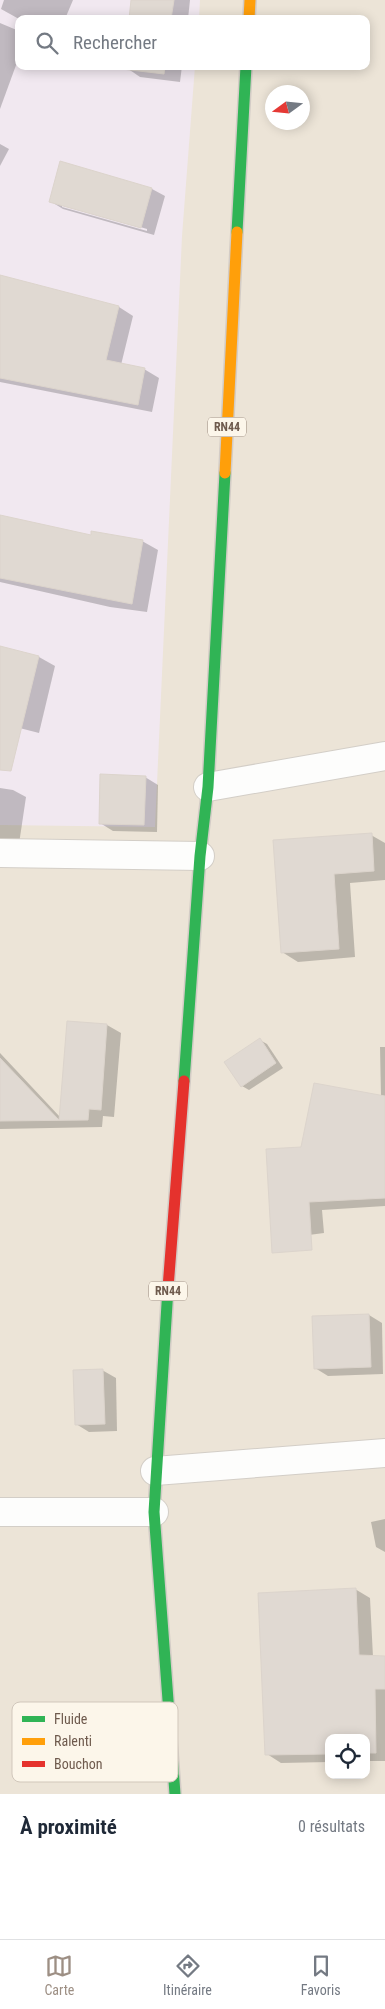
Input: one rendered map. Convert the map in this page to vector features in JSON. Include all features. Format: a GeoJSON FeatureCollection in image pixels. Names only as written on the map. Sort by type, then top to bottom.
{"type":"FeatureCollection","features":[{"type":"Feature","properties":{"kind":"main road"},"geometry":{"type":"LineString","coordinates":[[248,15],[250,0]]}},
{"type":"Feature","properties":{"kind":"main road","name":"RN44"},"geometry":{"type":"LineString","coordinates":[[168,1702],[154,1512],[155,1471],[200,856],[208,787],[246,70]]}},
{"type":"Feature","properties":{"kind":"street"},"geometry":{"type":"LineString","coordinates":[[208,787],[385,756]]}},
{"type":"Feature","properties":{"kind":"street"},"geometry":{"type":"LineString","coordinates":[[0,853],[200,856]]}},
{"type":"Feature","properties":{"kind":"street"},"geometry":{"type":"LineString","coordinates":[[155,1471],[385,1453]]}},
{"type":"Feature","properties":{"kind":"street"},"geometry":{"type":"LineString","coordinates":[[0,1512],[154,1512]]}},
{"type":"Feature","properties":{"kind":"shaded area"},"geometry":{"type":"Polygon","coordinates":[[[0,0],[385,0],[385,1794],[0,1794],[0,0]]]}},
{"type":"Feature","properties":{"kind":"shaded area"},"geometry":{"type":"Polygon","coordinates":[[[0,0],[200,0],[199,15],[15,15],[15,70],[195,70],[182,236],[155,827],[0,825],[0,0]]]}},
{"type":"Feature","properties":{"kind":"building"},"geometry":{"type":"Polygon","coordinates":[[[131,0],[174,0],[172,15],[129,15],[131,0]]]}},
{"type":"Feature","properties":{"kind":"building"},"geometry":{"type":"Polygon","coordinates":[[[130,70],[164,70],[164,74],[130,70]]]}},
{"type":"Feature","properties":{"kind":"building"},"geometry":{"type":"Polygon","coordinates":[[[60,161],[152,188],[141,228],[49,202],[60,161]]]}},
{"type":"Feature","properties":{"kind":"building"},"geometry":{"type":"Polygon","coordinates":[[[0,275],[119,306],[106,360],[145,368],[138,405],[0,378],[0,275]]]}},
{"type":"Feature","properties":{"kind":"building"},"geometry":{"type":"Polygon","coordinates":[[[0,515],[91,535],[91,531],[143,540],[132,604],[0,578],[0,515]]]}},
{"type":"Feature","properties":{"kind":"building"},"geometry":{"type":"Polygon","coordinates":[[[0,646],[39,656],[11,771],[0,770],[0,646]]]}},
{"type":"Feature","properties":{"kind":"building"},"geometry":{"type":"Polygon","coordinates":[[[100,774],[146,776],[144,825],[99,824],[100,774]]]}},
{"type":"Feature","properties":{"kind":"building"},"geometry":{"type":"Polygon","coordinates":[[[372,833],[374,871],[334,874],[339,949],[281,953],[273,840],[372,833]]]}},
{"type":"Feature","properties":{"kind":"building"},"geometry":{"type":"Polygon","coordinates":[[[67,1021],[107,1024],[101,1110],[89,1109],[88,1120],[0,1121],[0,1058],[59,1120],[67,1021]]]}},
{"type":"Feature","properties":{"kind":"building"},"geometry":{"type":"Polygon","coordinates":[[[260,1038],[276,1063],[241,1087],[224,1062],[260,1038]]]}},
{"type":"Feature","properties":{"kind":"building"},"geometry":{"type":"Polygon","coordinates":[[[314,1083],[385,1096],[385,1198],[309,1202],[312,1250],[272,1253],[266,1149],[301,1147],[314,1083]]]}},
{"type":"Feature","properties":{"kind":"building"},"geometry":{"type":"Polygon","coordinates":[[[369,1314],[371,1367],[314,1369],[312,1316],[369,1314]]]}},
{"type":"Feature","properties":{"kind":"building"},"geometry":{"type":"Polygon","coordinates":[[[103,1369],[105,1424],[75,1425],[73,1370],[103,1369]]]}},
{"type":"Feature","properties":{"kind":"building"},"geometry":{"type":"Polygon","coordinates":[[[356,1588],[359,1655],[385,1656],[385,1689],[375,1689],[376,1753],[370,1753],[370,1734],[325,1734],[325,1754],[265,1755],[258,1593],[356,1588]]]}},
{"type":"Feature","properties":{"kind":"traffic: fast"},"geometry":{"type":"LineString","coordinates":[[237,232],[246,70]]}},
{"type":"Feature","properties":{"kind":"traffic: fast"},"geometry":{"type":"LineString","coordinates":[[184,1081],[200,856],[208,787],[225,473]]}},
{"type":"Feature","properties":{"kind":"traffic: fast"},"geometry":{"type":"LineString","coordinates":[[168,1288],[154,1512],[168,1702]]}},
{"type":"Feature","properties":{"kind":"traffic: fast"},"geometry":{"type":"LineString","coordinates":[[174,1782],[175,1794]]}},
{"type":"Feature","properties":{"kind":"traffic: slow"},"geometry":{"type":"LineString","coordinates":[[249,15],[250,0]]}},
{"type":"Feature","properties":{"kind":"traffic: slow"},"geometry":{"type":"LineString","coordinates":[[225,473],[237,232]]}},
{"type":"Feature","properties":{"kind":"traffic: jam"},"geometry":{"type":"LineString","coordinates":[[168,1288],[184,1081]]}}]}
